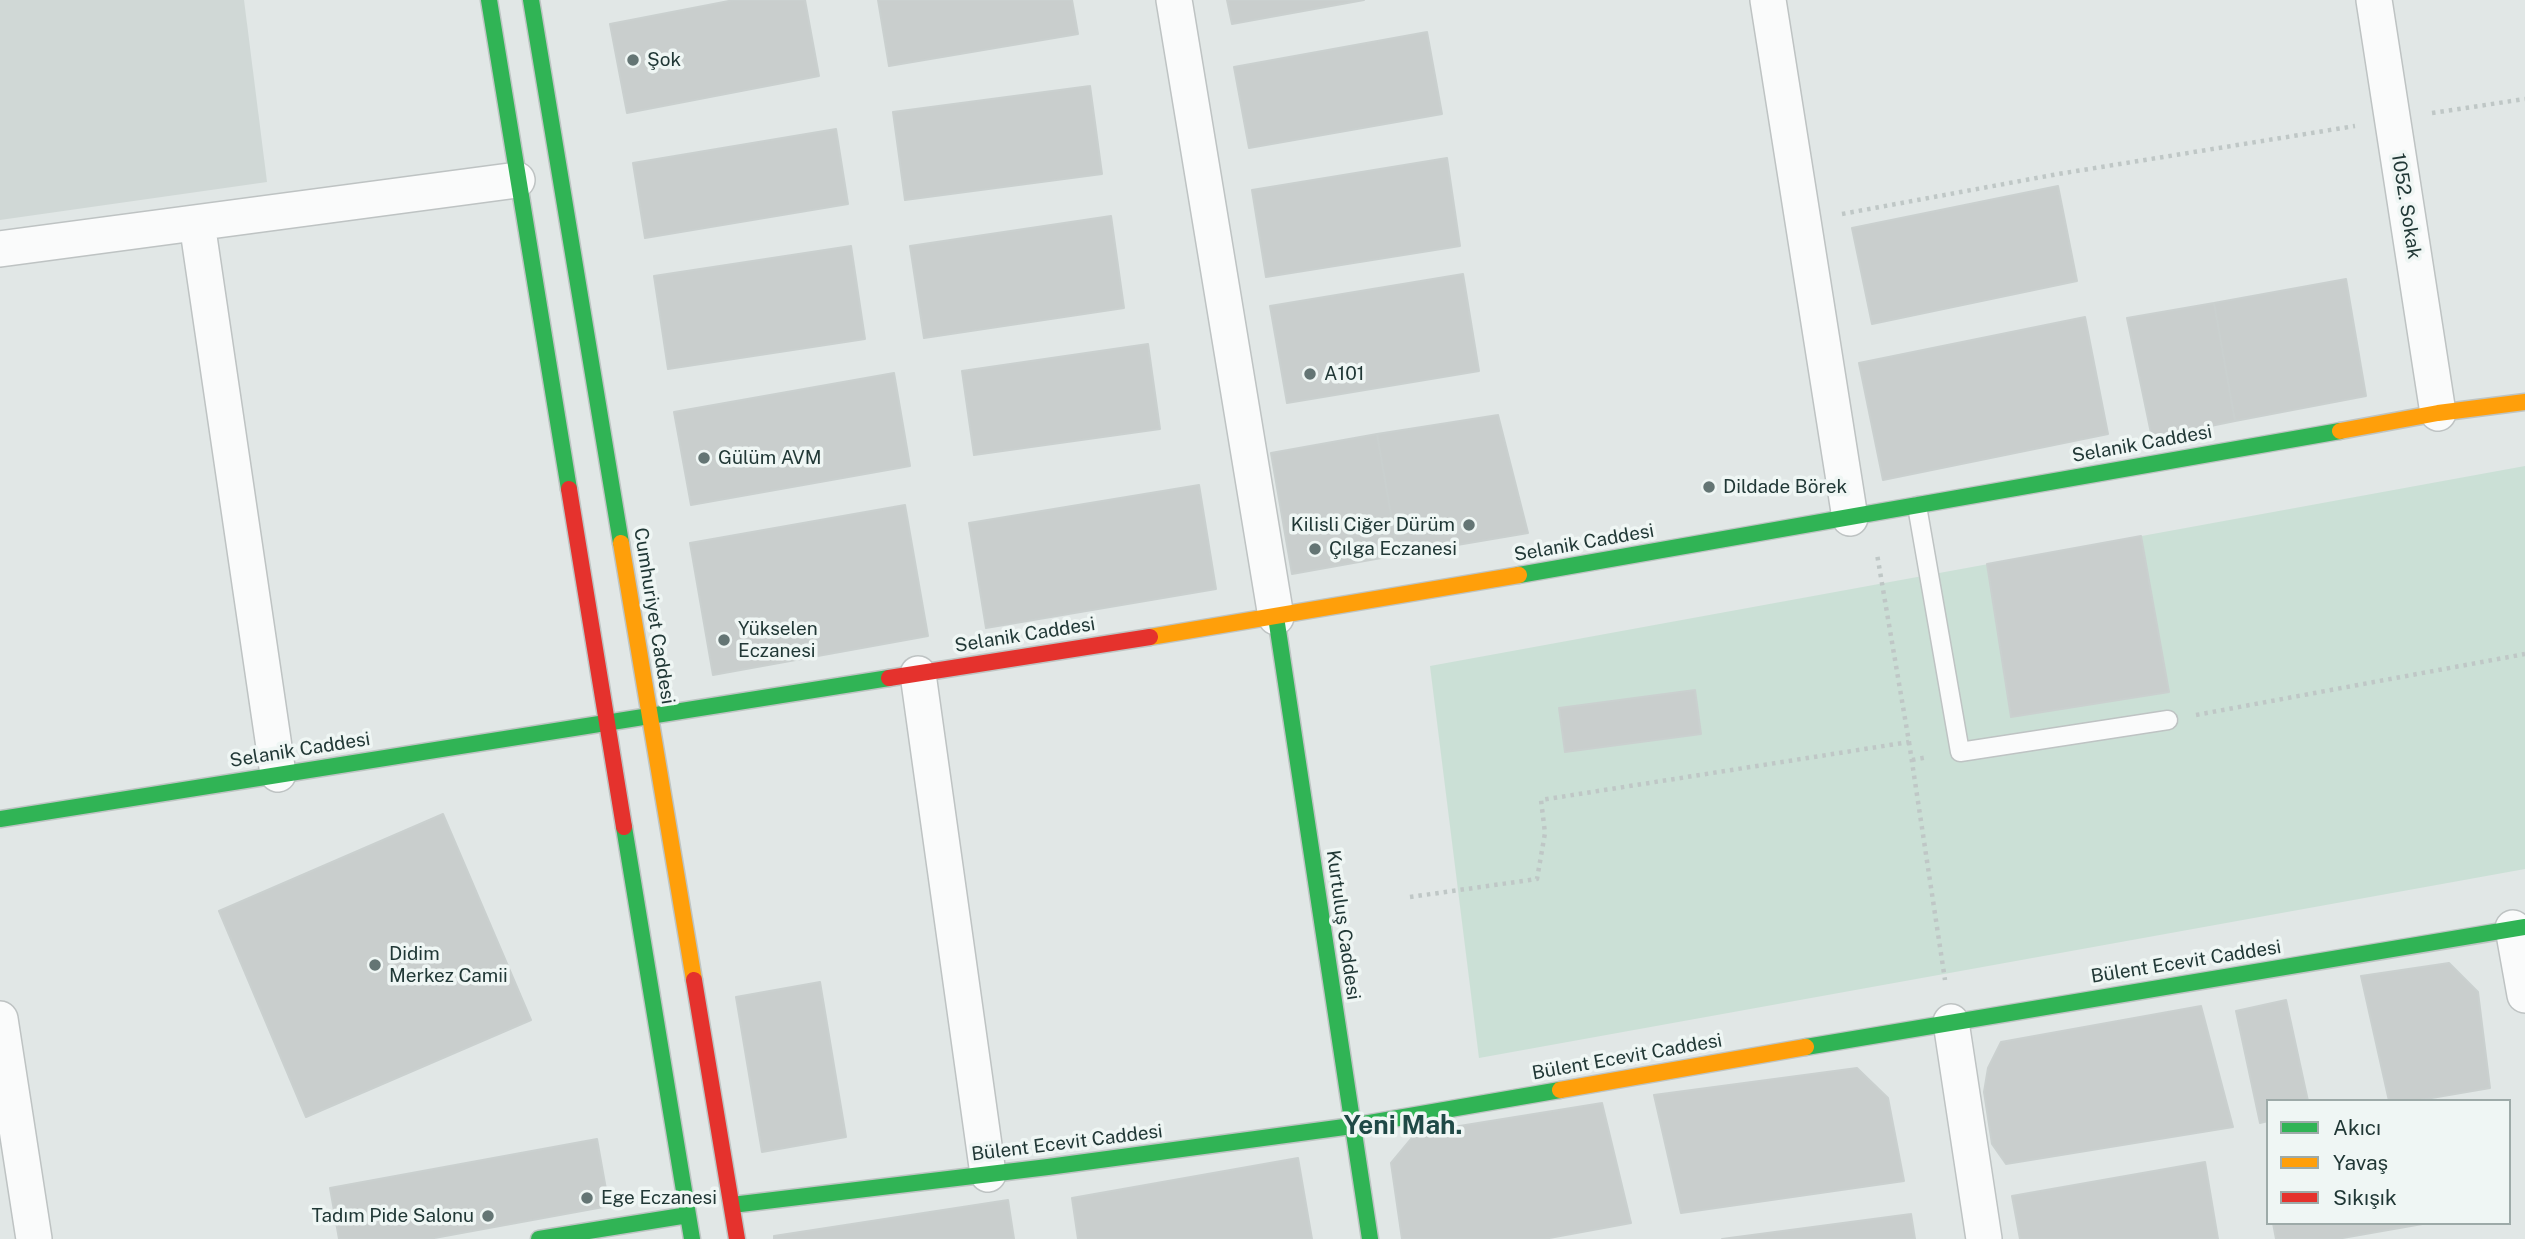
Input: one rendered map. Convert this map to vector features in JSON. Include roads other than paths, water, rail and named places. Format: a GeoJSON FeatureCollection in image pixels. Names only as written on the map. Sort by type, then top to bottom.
{"type":"FeatureCollection","features":[{"type":"Feature","properties":{"kind":"street"},"geometry":{"type":"LineString","coordinates":[[489,0],[692,1239]]}},
{"type":"Feature","properties":{"kind":"street","name":"Cumhuriyet Caddesi"},"geometry":{"type":"LineString","coordinates":[[531,0],[737,1239]]}},
{"type":"Feature","properties":{"kind":"street"},"geometry":{"type":"LineString","coordinates":[[1174,0],[1276,617]]}},
{"type":"Feature","properties":{"kind":"street"},"geometry":{"type":"LineString","coordinates":[[1768,0],[1803,221],[1860,517]]}},
{"type":"Feature","properties":{"kind":"street","name":"1052. Sokak"},"geometry":{"type":"LineString","coordinates":[[2374,0],[2438,413]]}},
{"type":"Feature","properties":{"kind":"street"},"geometry":{"type":"LineString","coordinates":[[0,249],[517,180]]}},
{"type":"Feature","properties":{"kind":"street"},"geometry":{"type":"LineString","coordinates":[[197,223],[278,774]]}},
{"type":"Feature","properties":{"kind":"street","name":"Selanik Caddesi"},"geometry":{"type":"LineString","coordinates":[[0,819],[1276,617],[1860,517],[2438,413],[2525,402]]}},
{"type":"Feature","properties":{"kind":"street","name":"Kurtuluş Caddesi"},"geometry":{"type":"LineString","coordinates":[[1276,617],[1370,1239]]}},
{"type":"Feature","properties":{"kind":"street"},"geometry":{"type":"LineString","coordinates":[[918,674],[988,1174]]}},
{"type":"Feature","properties":{"kind":"street"},"geometry":{"type":"LineString","coordinates":[[2519,928],[2525,995]]}},
{"type":"Feature","properties":{"kind":"street","name":"Bülent Ecevit Caddesi"},"geometry":{"type":"LineString","coordinates":[[732,1205],[1352,1126],[1951,1022],[2519,928]]}},
{"type":"Feature","properties":{"kind":"street"},"geometry":{"type":"LineString","coordinates":[[0,1019],[34,1239]]}},
{"type":"Feature","properties":{"kind":"street"},"geometry":{"type":"LineString","coordinates":[[1951,1022],[1983,1239]]}},
{"type":"Feature","properties":{"kind":"street"},"geometry":{"type":"LineString","coordinates":[[539,1239],[688,1215]]}},
{"type":"Feature","properties":{"kind":"lane"},"geometry":{"type":"LineString","coordinates":[[1917,506],[1960,752],[2168,720]]}},
{"type":"Feature","properties":{"kind":"place","name":"Şok"},"geometry":{"type":"Point","coordinates":[633,60]}},
{"type":"Feature","properties":{"kind":"place","name":"A101"},"geometry":{"type":"Point","coordinates":[1310,374]}},
{"type":"Feature","properties":{"kind":"place","name":"Gülüm AVM"},"geometry":{"type":"Point","coordinates":[704,458]}},
{"type":"Feature","properties":{"kind":"place","name":"Dildade Börek"},"geometry":{"type":"Point","coordinates":[1709,487]}},
{"type":"Feature","properties":{"kind":"place","name":"Kilisli Ciğer Dürüm"},"geometry":{"type":"Point","coordinates":[1469,525]}},
{"type":"Feature","properties":{"kind":"place","name":"Çılga Eczanesi"},"geometry":{"type":"Point","coordinates":[1315,549]}},
{"type":"Feature","properties":{"kind":"place","name":"Yükselen Eczanesi"},"geometry":{"type":"Point","coordinates":[724,640]}},
{"type":"Feature","properties":{"kind":"place","name":"Didim Merkez Camii"},"geometry":{"type":"Point","coordinates":[375,965]}},
{"type":"Feature","properties":{"kind":"place","name":"Ege Eczanesi"},"geometry":{"type":"Point","coordinates":[587,1198]}},
{"type":"Feature","properties":{"kind":"place","name":"Tadım Pide Salonu"},"geometry":{"type":"Point","coordinates":[488,1216]}},
{"type":"Feature","properties":{"kind":"district","name":"Yeni Mah."},"geometry":{"type":"Point","coordinates":[1403,1126]}}]}
